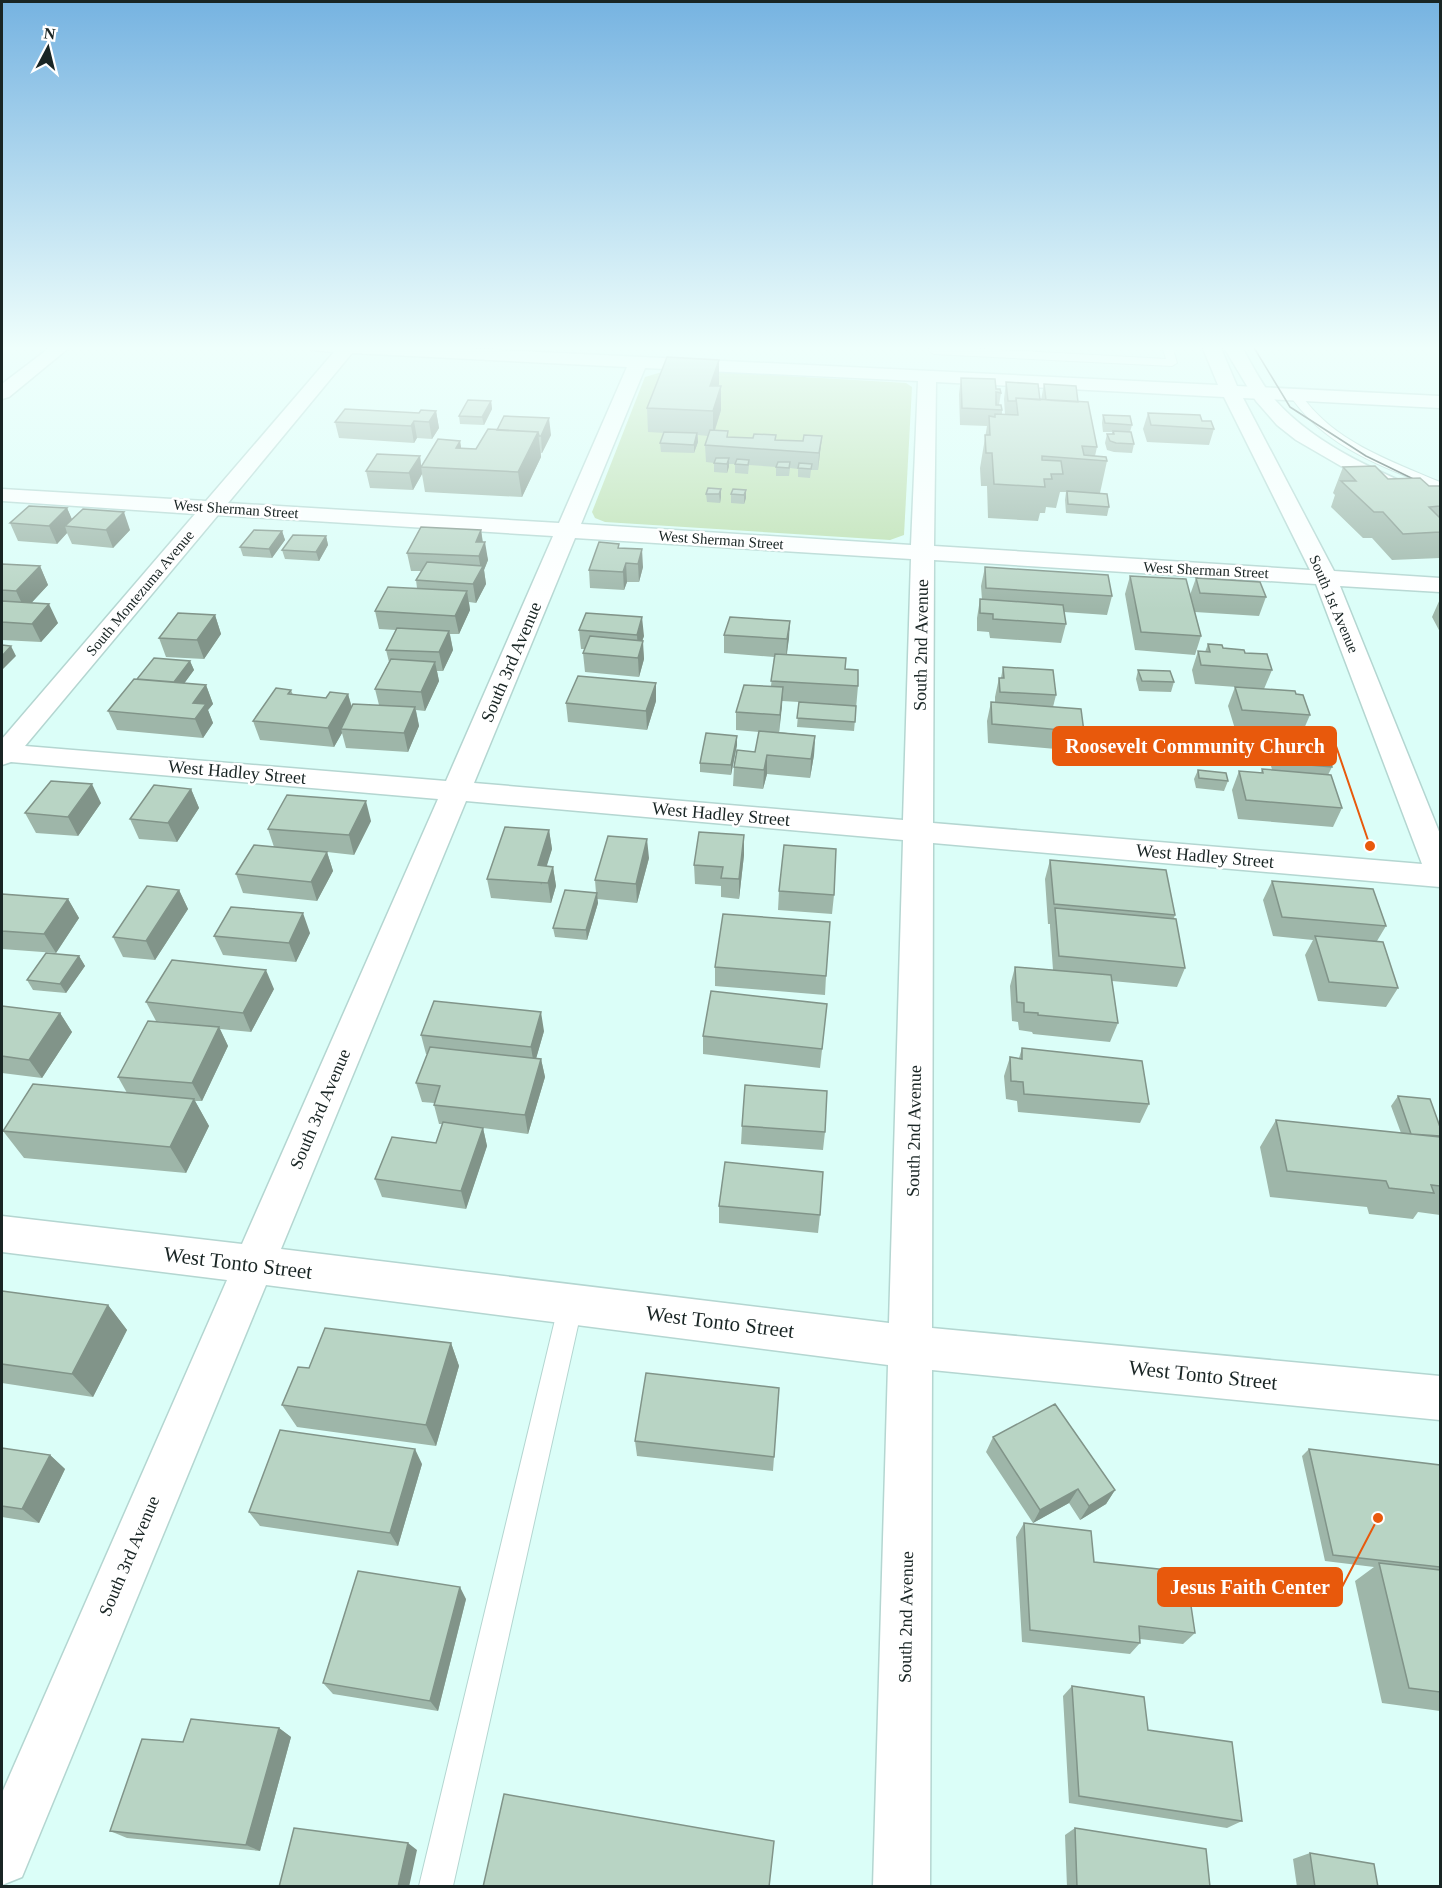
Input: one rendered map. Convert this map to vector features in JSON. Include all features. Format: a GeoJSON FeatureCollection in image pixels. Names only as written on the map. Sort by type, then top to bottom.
{"type":"FeatureCollection","features":[{"type":"Feature","properties":{"kind":"street","name":"South Montezuma Avenue"},"geometry":{"type":"LineString","coordinates":[[2,754],[274,434]]}},
{"type":"Feature","properties":{"kind":"street","name":"South 3rd Avenue"},"geometry":{"type":"LineString","coordinates":[[2,1857],[252,1265],[609,434]]}},
{"type":"Feature","properties":{"kind":"street","name":"South 2nd Avenue"},"geometry":{"type":"LineString","coordinates":[[902,1887],[922,553],[927,434]]}},
{"type":"Feature","properties":{"kind":"street","name":"South 1st Avenue"},"geometry":{"type":"LineString","coordinates":[[1254,434],[1325,577],[1440,871]]}},
{"type":"Feature","properties":{"kind":"street"},"geometry":{"type":"LineString","coordinates":[[1303,434],[1336,456],[1440,506]]}},
{"type":"Feature","properties":{"kind":"street","name":"West Sherman Street"},"geometry":{"type":"LineString","coordinates":[[2,495],[1440,585]]}},
{"type":"Feature","properties":{"kind":"street","name":"West Hadley Street"},"geometry":{"type":"LineString","coordinates":[[2,754],[456,789],[919,832],[1440,876]]}},
{"type":"Feature","properties":{"kind":"street","name":"West Tonto Street"},"geometry":{"type":"LineString","coordinates":[[2,1234],[911,1347],[1440,1398]]}},
{"type":"Feature","properties":{"kind":"lane"},"geometry":{"type":"LineString","coordinates":[[1334,434],[1349,444],[1440,486]]}},
{"type":"Feature","properties":{"kind":"lane"},"geometry":{"type":"LineString","coordinates":[[436,1887],[571,1303]]}},
{"type":"Feature","properties":{"kind":"green space"},"geometry":{"type":"Polygon","coordinates":[[[623,434],[909,434],[904,535],[890,540],[605,522],[595,518],[592,512],[623,434]]]}},
{"type":"Feature","properties":{"kind":"building"},"geometry":{"type":"Polygon","coordinates":[[[485,434],[537,434],[518,472],[421,467],[438,439],[460,441],[456,448],[476,449],[485,434]]]}},
{"type":"Feature","properties":{"kind":"building"},"geometry":{"type":"Polygon","coordinates":[[[663,434],[697,434],[694,445],[660,443],[663,434]]]}},
{"type":"Feature","properties":{"kind":"building"},"geometry":{"type":"Polygon","coordinates":[[[709,434],[753,438],[754,434],[776,435],[775,440],[803,441],[804,435],[822,436],[819,453],[705,445],[709,434]]]}},
{"type":"Feature","properties":{"kind":"building"},"geometry":{"type":"Polygon","coordinates":[[[1094,434],[1097,447],[1082,446],[1084,455],[1106,457],[1107,461],[1042,456],[1042,460],[1061,461],[1063,474],[1051,474],[1052,479],[1044,479],[1045,487],[994,484],[992,453],[986,453],[985,435],[1094,434]]]}},
{"type":"Feature","properties":{"kind":"building"},"geometry":{"type":"Polygon","coordinates":[[[1107,434],[1132,434],[1134,444],[1116,443],[1110,441],[1107,434]]]}},
{"type":"Feature","properties":{"kind":"building"},"geometry":{"type":"Polygon","coordinates":[[[377,454],[420,456],[409,473],[366,471],[377,454]]]}},
{"type":"Feature","properties":{"kind":"building"},"geometry":{"type":"Polygon","coordinates":[[[716,458],[729,458],[727,464],[714,463],[716,458]]]}},
{"type":"Feature","properties":{"kind":"building"},"geometry":{"type":"Polygon","coordinates":[[[737,459],[749,460],[748,465],[735,464],[737,459]]]}},
{"type":"Feature","properties":{"kind":"building"},"geometry":{"type":"Polygon","coordinates":[[[778,462],[790,462],[789,468],[776,467],[778,462]]]}},
{"type":"Feature","properties":{"kind":"building"},"geometry":{"type":"Polygon","coordinates":[[[799,463],[812,464],[811,469],[798,468],[799,463]]]}},
{"type":"Feature","properties":{"kind":"building"},"geometry":{"type":"Polygon","coordinates":[[[1375,466],[1388,479],[1420,478],[1429,486],[1440,487],[1440,506],[1429,507],[1440,518],[1440,532],[1403,534],[1383,512],[1374,512],[1341,481],[1356,481],[1343,467],[1375,466]]]}},
{"type":"Feature","properties":{"kind":"building"},"geometry":{"type":"Polygon","coordinates":[[[708,488],[721,489],[719,494],[706,494],[708,488]]]}},
{"type":"Feature","properties":{"kind":"building"},"geometry":{"type":"Polygon","coordinates":[[[733,489],[746,490],[744,495],[731,494],[733,489]]]}},
{"type":"Feature","properties":{"kind":"building"},"geometry":{"type":"Polygon","coordinates":[[[1067,491],[1107,494],[1109,507],[1068,504],[1067,491]]]}},
{"type":"Feature","properties":{"kind":"building"},"geometry":{"type":"Polygon","coordinates":[[[29,506],[67,508],[49,526],[10,523],[29,506]]]}},
{"type":"Feature","properties":{"kind":"building"},"geometry":{"type":"Polygon","coordinates":[[[83,509],[124,512],[106,530],[65,526],[83,509]]]}},
{"type":"Feature","properties":{"kind":"building"},"geometry":{"type":"Polygon","coordinates":[[[421,527],[481,530],[476,542],[485,542],[479,556],[407,553],[421,527]]]}},
{"type":"Feature","properties":{"kind":"building"},"geometry":{"type":"Polygon","coordinates":[[[254,530],[282,531],[269,549],[240,547],[254,530]]]}},
{"type":"Feature","properties":{"kind":"building"},"geometry":{"type":"Polygon","coordinates":[[[293,535],[326,536],[316,552],[282,550],[293,535]]]}},
{"type":"Feature","properties":{"kind":"building"},"geometry":{"type":"Polygon","coordinates":[[[599,542],[619,544],[618,548],[642,549],[638,564],[626,563],[623,572],[589,570],[599,542]]]}},
{"type":"Feature","properties":{"kind":"building"},"geometry":{"type":"Polygon","coordinates":[[[427,562],[483,566],[473,584],[416,580],[427,562]]]}},
{"type":"Feature","properties":{"kind":"building"},"geometry":{"type":"Polygon","coordinates":[[[2,564],[40,566],[16,591],[2,590],[2,564]]]}},
{"type":"Feature","properties":{"kind":"building"},"geometry":{"type":"Polygon","coordinates":[[[985,567],[1108,575],[1112,596],[986,588],[985,567]]]}},
{"type":"Feature","properties":{"kind":"building"},"geometry":{"type":"Polygon","coordinates":[[[1130,576],[1186,579],[1201,636],[1141,632],[1130,576]]]}},
{"type":"Feature","properties":{"kind":"building"},"geometry":{"type":"Polygon","coordinates":[[[1196,578],[1260,582],[1266,597],[1200,593],[1196,578]]]}},
{"type":"Feature","properties":{"kind":"building"},"geometry":{"type":"Polygon","coordinates":[[[388,587],[467,591],[455,616],[375,611],[388,587]]]}},
{"type":"Feature","properties":{"kind":"building"},"geometry":{"type":"Polygon","coordinates":[[[980,599],[1063,605],[1066,624],[993,619],[993,614],[980,613],[980,599]]]}},
{"type":"Feature","properties":{"kind":"building"},"geometry":{"type":"Polygon","coordinates":[[[2,601],[49,604],[32,624],[2,622],[2,601]]]}},
{"type":"Feature","properties":{"kind":"building"},"geometry":{"type":"Polygon","coordinates":[[[178,613],[215,615],[197,640],[159,638],[178,613]]]}},
{"type":"Feature","properties":{"kind":"building"},"geometry":{"type":"Polygon","coordinates":[[[586,613],[642,617],[637,635],[579,630],[586,613]]]}},
{"type":"Feature","properties":{"kind":"building"},"geometry":{"type":"Polygon","coordinates":[[[730,617],[790,621],[787,639],[724,635],[730,617]]]}},
{"type":"Feature","properties":{"kind":"building"},"geometry":{"type":"Polygon","coordinates":[[[397,628],[449,631],[439,652],[386,650],[397,628]]]}},
{"type":"Feature","properties":{"kind":"building"},"geometry":{"type":"Polygon","coordinates":[[[590,636],[643,641],[638,658],[583,653],[590,636]]]}},
{"type":"Feature","properties":{"kind":"building"},"geometry":{"type":"Polygon","coordinates":[[[1208,644],[1244,650],[1245,653],[1267,654],[1272,670],[1201,665],[1198,651],[1210,652],[1208,644]]]}},
{"type":"Feature","properties":{"kind":"building"},"geometry":{"type":"Polygon","coordinates":[[[2,645],[11,646],[2,656],[2,645]]]}},
{"type":"Feature","properties":{"kind":"building"},"geometry":{"type":"Polygon","coordinates":[[[775,654],[846,658],[845,669],[858,670],[858,686],[771,681],[775,654]]]}},
{"type":"Feature","properties":{"kind":"building"},"geometry":{"type":"Polygon","coordinates":[[[154,658],[190,661],[174,682],[137,679],[154,658]]]}},
{"type":"Feature","properties":{"kind":"building"},"geometry":{"type":"Polygon","coordinates":[[[391,659],[435,662],[421,692],[375,689],[391,659]]]}},
{"type":"Feature","properties":{"kind":"building"},"geometry":{"type":"Polygon","coordinates":[[[1003,667],[1053,670],[1056,695],[1000,692],[999,678],[1004,678],[1003,667]]]}},
{"type":"Feature","properties":{"kind":"building"},"geometry":{"type":"Polygon","coordinates":[[[1138,670],[1170,671],[1174,682],[1142,681],[1138,670]]]}},
{"type":"Feature","properties":{"kind":"building"},"geometry":{"type":"Polygon","coordinates":[[[578,676],[656,683],[646,711],[566,703],[578,676]]]}},
{"type":"Feature","properties":{"kind":"building"},"geometry":{"type":"Polygon","coordinates":[[[134,679],[206,685],[193,703],[206,704],[195,719],[108,711],[134,679]]]}},
{"type":"Feature","properties":{"kind":"building"},"geometry":{"type":"Polygon","coordinates":[[[744,685],[783,687],[780,715],[736,712],[744,685]]]}},
{"type":"Feature","properties":{"kind":"building"},"geometry":{"type":"Polygon","coordinates":[[[1235,687],[1295,691],[1296,694],[1303,695],[1310,715],[1242,710],[1235,687]]]}},
{"type":"Feature","properties":{"kind":"building"},"geometry":{"type":"Polygon","coordinates":[[[276,688],[291,690],[288,694],[326,698],[330,692],[348,694],[328,728],[253,721],[276,688]]]}},
{"type":"Feature","properties":{"kind":"building"},"geometry":{"type":"Polygon","coordinates":[[[799,702],[856,706],[855,722],[797,718],[799,702]]]}},
{"type":"Feature","properties":{"kind":"building"},"geometry":{"type":"Polygon","coordinates":[[[991,702],[1081,709],[1084,732],[992,724],[991,702]]]}},
{"type":"Feature","properties":{"kind":"building"},"geometry":{"type":"Polygon","coordinates":[[[353,704],[415,707],[404,733],[341,729],[353,704]]]}},
{"type":"Feature","properties":{"kind":"building"},"geometry":{"type":"Polygon","coordinates":[[[1287,729],[1321,732],[1332,767],[1297,764],[1294,753],[1281,752],[1277,739],[1289,739],[1287,729]]]}},
{"type":"Feature","properties":{"kind":"building"},"geometry":{"type":"Polygon","coordinates":[[[759,731],[815,736],[811,759],[767,755],[764,770],[734,767],[737,750],[755,752],[759,731]]]}},
{"type":"Feature","properties":{"kind":"building"},"geometry":{"type":"Polygon","coordinates":[[[706,733],[737,736],[731,765],[700,763],[706,733]]]}},
{"type":"Feature","properties":{"kind":"building"},"geometry":{"type":"Polygon","coordinates":[[[1262,769],[1331,775],[1342,808],[1246,800],[1239,771],[1263,773],[1262,769]]]}},
{"type":"Feature","properties":{"kind":"building"},"geometry":{"type":"Polygon","coordinates":[[[1198,770],[1226,773],[1228,781],[1199,778],[1198,770]]]}},
{"type":"Feature","properties":{"kind":"building"},"geometry":{"type":"Polygon","coordinates":[[[51,781],[92,784],[68,817],[25,813],[51,781]]]}},
{"type":"Feature","properties":{"kind":"building"},"geometry":{"type":"Polygon","coordinates":[[[154,785],[191,789],[168,823],[130,819],[154,785]]]}},
{"type":"Feature","properties":{"kind":"building"},"geometry":{"type":"Polygon","coordinates":[[[287,795],[366,801],[349,835],[268,829],[287,795]]]}},
{"type":"Feature","properties":{"kind":"building"},"geometry":{"type":"Polygon","coordinates":[[[505,827],[549,830],[538,865],[553,867],[548,883],[487,879],[505,827]]]}},
{"type":"Feature","properties":{"kind":"building"},"geometry":{"type":"Polygon","coordinates":[[[699,832],[744,835],[739,879],[721,878],[723,867],[694,865],[699,832]]]}},
{"type":"Feature","properties":{"kind":"building"},"geometry":{"type":"Polygon","coordinates":[[[608,836],[647,839],[636,884],[595,880],[608,836]]]}},
{"type":"Feature","properties":{"kind":"building"},"geometry":{"type":"Polygon","coordinates":[[[254,845],[327,852],[311,882],[236,874],[254,845]]]}},
{"type":"Feature","properties":{"kind":"building"},"geometry":{"type":"Polygon","coordinates":[[[784,845],[836,849],[834,895],[779,891],[784,845]]]}},
{"type":"Feature","properties":{"kind":"building"},"geometry":{"type":"Polygon","coordinates":[[[1050,860],[1166,870],[1175,915],[1054,904],[1050,860]]]}},
{"type":"Feature","properties":{"kind":"building"},"geometry":{"type":"Polygon","coordinates":[[[1272,881],[1373,889],[1386,926],[1282,917],[1272,881]]]}},
{"type":"Feature","properties":{"kind":"building"},"geometry":{"type":"Polygon","coordinates":[[[147,886],[179,890],[146,941],[113,937],[147,886]]]}},
{"type":"Feature","properties":{"kind":"building"},"geometry":{"type":"Polygon","coordinates":[[[565,890],[597,893],[586,930],[553,928],[565,890]]]}},
{"type":"Feature","properties":{"kind":"building"},"geometry":{"type":"Polygon","coordinates":[[[2,894],[68,899],[44,934],[2,931],[2,894]]]}},
{"type":"Feature","properties":{"kind":"building"},"geometry":{"type":"Polygon","coordinates":[[[231,907],[303,913],[289,943],[214,936],[231,907]]]}},
{"type":"Feature","properties":{"kind":"building"},"geometry":{"type":"Polygon","coordinates":[[[1055,908],[1176,919],[1185,968],[1059,956],[1055,908]]]}},
{"type":"Feature","properties":{"kind":"building"},"geometry":{"type":"Polygon","coordinates":[[[723,914],[830,922],[826,976],[715,967],[723,914]]]}},
{"type":"Feature","properties":{"kind":"building"},"geometry":{"type":"Polygon","coordinates":[[[1315,936],[1383,942],[1398,988],[1329,982],[1315,936]]]}},
{"type":"Feature","properties":{"kind":"building"},"geometry":{"type":"Polygon","coordinates":[[[46,953],[79,956],[60,984],[27,980],[46,953]]]}},
{"type":"Feature","properties":{"kind":"building"},"geometry":{"type":"Polygon","coordinates":[[[172,960],[266,970],[243,1013],[146,1002],[172,960]]]}},
{"type":"Feature","properties":{"kind":"building"},"geometry":{"type":"Polygon","coordinates":[[[1015,967],[1111,975],[1118,1023],[1024,1012],[1024,1003],[1017,1002],[1015,967]]]}},
{"type":"Feature","properties":{"kind":"building"},"geometry":{"type":"Polygon","coordinates":[[[711,991],[827,1004],[822,1049],[703,1036],[711,991]]]}},
{"type":"Feature","properties":{"kind":"building"},"geometry":{"type":"Polygon","coordinates":[[[434,1001],[541,1012],[531,1047],[421,1035],[434,1001]]]}},
{"type":"Feature","properties":{"kind":"building"},"geometry":{"type":"Polygon","coordinates":[[[2,1006],[60,1013],[29,1060],[2,1056],[2,1006]]]}},
{"type":"Feature","properties":{"kind":"building"},"geometry":{"type":"Polygon","coordinates":[[[148,1021],[219,1027],[192,1083],[118,1077],[148,1021]]]}},
{"type":"Feature","properties":{"kind":"building"},"geometry":{"type":"Polygon","coordinates":[[[430,1047],[541,1059],[525,1115],[434,1105],[440,1086],[416,1083],[430,1047]]]}},
{"type":"Feature","properties":{"kind":"building"},"geometry":{"type":"Polygon","coordinates":[[[1022,1048],[1142,1061],[1149,1104],[1024,1094],[1023,1082],[1011,1081],[1010,1057],[1022,1059],[1022,1048]]]}},
{"type":"Feature","properties":{"kind":"building"},"geometry":{"type":"Polygon","coordinates":[[[33,1084],[194,1099],[170,1147],[3,1131],[33,1084]]]}},
{"type":"Feature","properties":{"kind":"building"},"geometry":{"type":"Polygon","coordinates":[[[745,1085],[827,1091],[825,1132],[742,1126],[745,1085]]]}},
{"type":"Feature","properties":{"kind":"building"},"geometry":{"type":"Polygon","coordinates":[[[1398,1096],[1430,1099],[1440,1127],[1440,1136],[1411,1134],[1398,1096]]]}},
{"type":"Feature","properties":{"kind":"building"},"geometry":{"type":"Polygon","coordinates":[[[1276,1120],[1440,1137],[1440,1186],[1431,1185],[1434,1193],[1389,1188],[1386,1181],[1287,1171],[1276,1120]]]}},
{"type":"Feature","properties":{"kind":"building"},"geometry":{"type":"Polygon","coordinates":[[[443,1122],[483,1128],[461,1191],[375,1179],[392,1137],[436,1143],[443,1122]]]}},
{"type":"Feature","properties":{"kind":"building"},"geometry":{"type":"Polygon","coordinates":[[[725,1162],[823,1172],[820,1215],[719,1206],[725,1162]]]}},
{"type":"Feature","properties":{"kind":"building"},"geometry":{"type":"Polygon","coordinates":[[[2,1291],[108,1305],[72,1374],[2,1364],[2,1291]]]}},
{"type":"Feature","properties":{"kind":"building"},"geometry":{"type":"Polygon","coordinates":[[[325,1328],[451,1343],[426,1425],[282,1405],[298,1367],[309,1368],[325,1328]]]}},
{"type":"Feature","properties":{"kind":"building"},"geometry":{"type":"Polygon","coordinates":[[[646,1373],[779,1388],[774,1457],[635,1441],[646,1373]]]}},
{"type":"Feature","properties":{"kind":"building"},"geometry":{"type":"Polygon","coordinates":[[[1055,1404],[1115,1490],[1089,1506],[1078,1489],[1040,1510],[993,1437],[1055,1404]]]}},
{"type":"Feature","properties":{"kind":"building"},"geometry":{"type":"Polygon","coordinates":[[[280,1430],[415,1449],[390,1533],[249,1512],[280,1430]]]}},
{"type":"Feature","properties":{"kind":"building"},"geometry":{"type":"Polygon","coordinates":[[[2,1448],[50,1455],[22,1509],[2,1506],[2,1448]]]}},
{"type":"Feature","properties":{"kind":"building"},"geometry":{"type":"Polygon","coordinates":[[[1309,1449],[1440,1465],[1440,1567],[1333,1555],[1309,1449]]]}},
{"type":"Feature","properties":{"kind":"building"},"geometry":{"type":"Polygon","coordinates":[[[1024,1523],[1091,1531],[1094,1562],[1186,1572],[1195,1633],[1139,1626],[1140,1643],[1030,1630],[1024,1523]]]}},
{"type":"Feature","properties":{"kind":"building"},"geometry":{"type":"Polygon","coordinates":[[[1379,1563],[1440,1570],[1440,1692],[1409,1688],[1379,1563]]]}},
{"type":"Feature","properties":{"kind":"building"},"geometry":{"type":"Polygon","coordinates":[[[358,1571],[460,1587],[430,1701],[323,1683],[358,1571]]]}},
{"type":"Feature","properties":{"kind":"building"},"geometry":{"type":"Polygon","coordinates":[[[1072,1686],[1144,1697],[1148,1730],[1232,1742],[1242,1821],[1079,1796],[1072,1686]]]}},
{"type":"Feature","properties":{"kind":"building"},"geometry":{"type":"Polygon","coordinates":[[[191,1719],[279,1728],[246,1845],[110,1831],[142,1739],[183,1742],[191,1719]]]}},
{"type":"Feature","properties":{"kind":"building"},"geometry":{"type":"Polygon","coordinates":[[[504,1794],[774,1841],[769,1887],[483,1887],[504,1794]]]}},
{"type":"Feature","properties":{"kind":"building"},"geometry":{"type":"Polygon","coordinates":[[[294,1828],[408,1843],[398,1887],[279,1887],[294,1828]]]}},
{"type":"Feature","properties":{"kind":"building"},"geometry":{"type":"Polygon","coordinates":[[[1075,1828],[1206,1849],[1210,1887],[1077,1887],[1075,1828]]]}},
{"type":"Feature","properties":{"kind":"building"},"geometry":{"type":"Polygon","coordinates":[[[1310,1853],[1374,1864],[1378,1887],[1315,1887],[1310,1853]]]}},
{"type":"Feature","properties":{"kind":"tram line"},"geometry":{"type":"LineString","coordinates":[[1332,434],[1366,456],[1440,492]]}},
{"type":"Feature","properties":{"kind":"place","name":"Roosevelt Community Church"},"geometry":{"type":"Point","coordinates":[1370,846]}},
{"type":"Feature","properties":{"kind":"place","name":"Jesus Faith Center"},"geometry":{"type":"Point","coordinates":[1378,1518]}}]}
